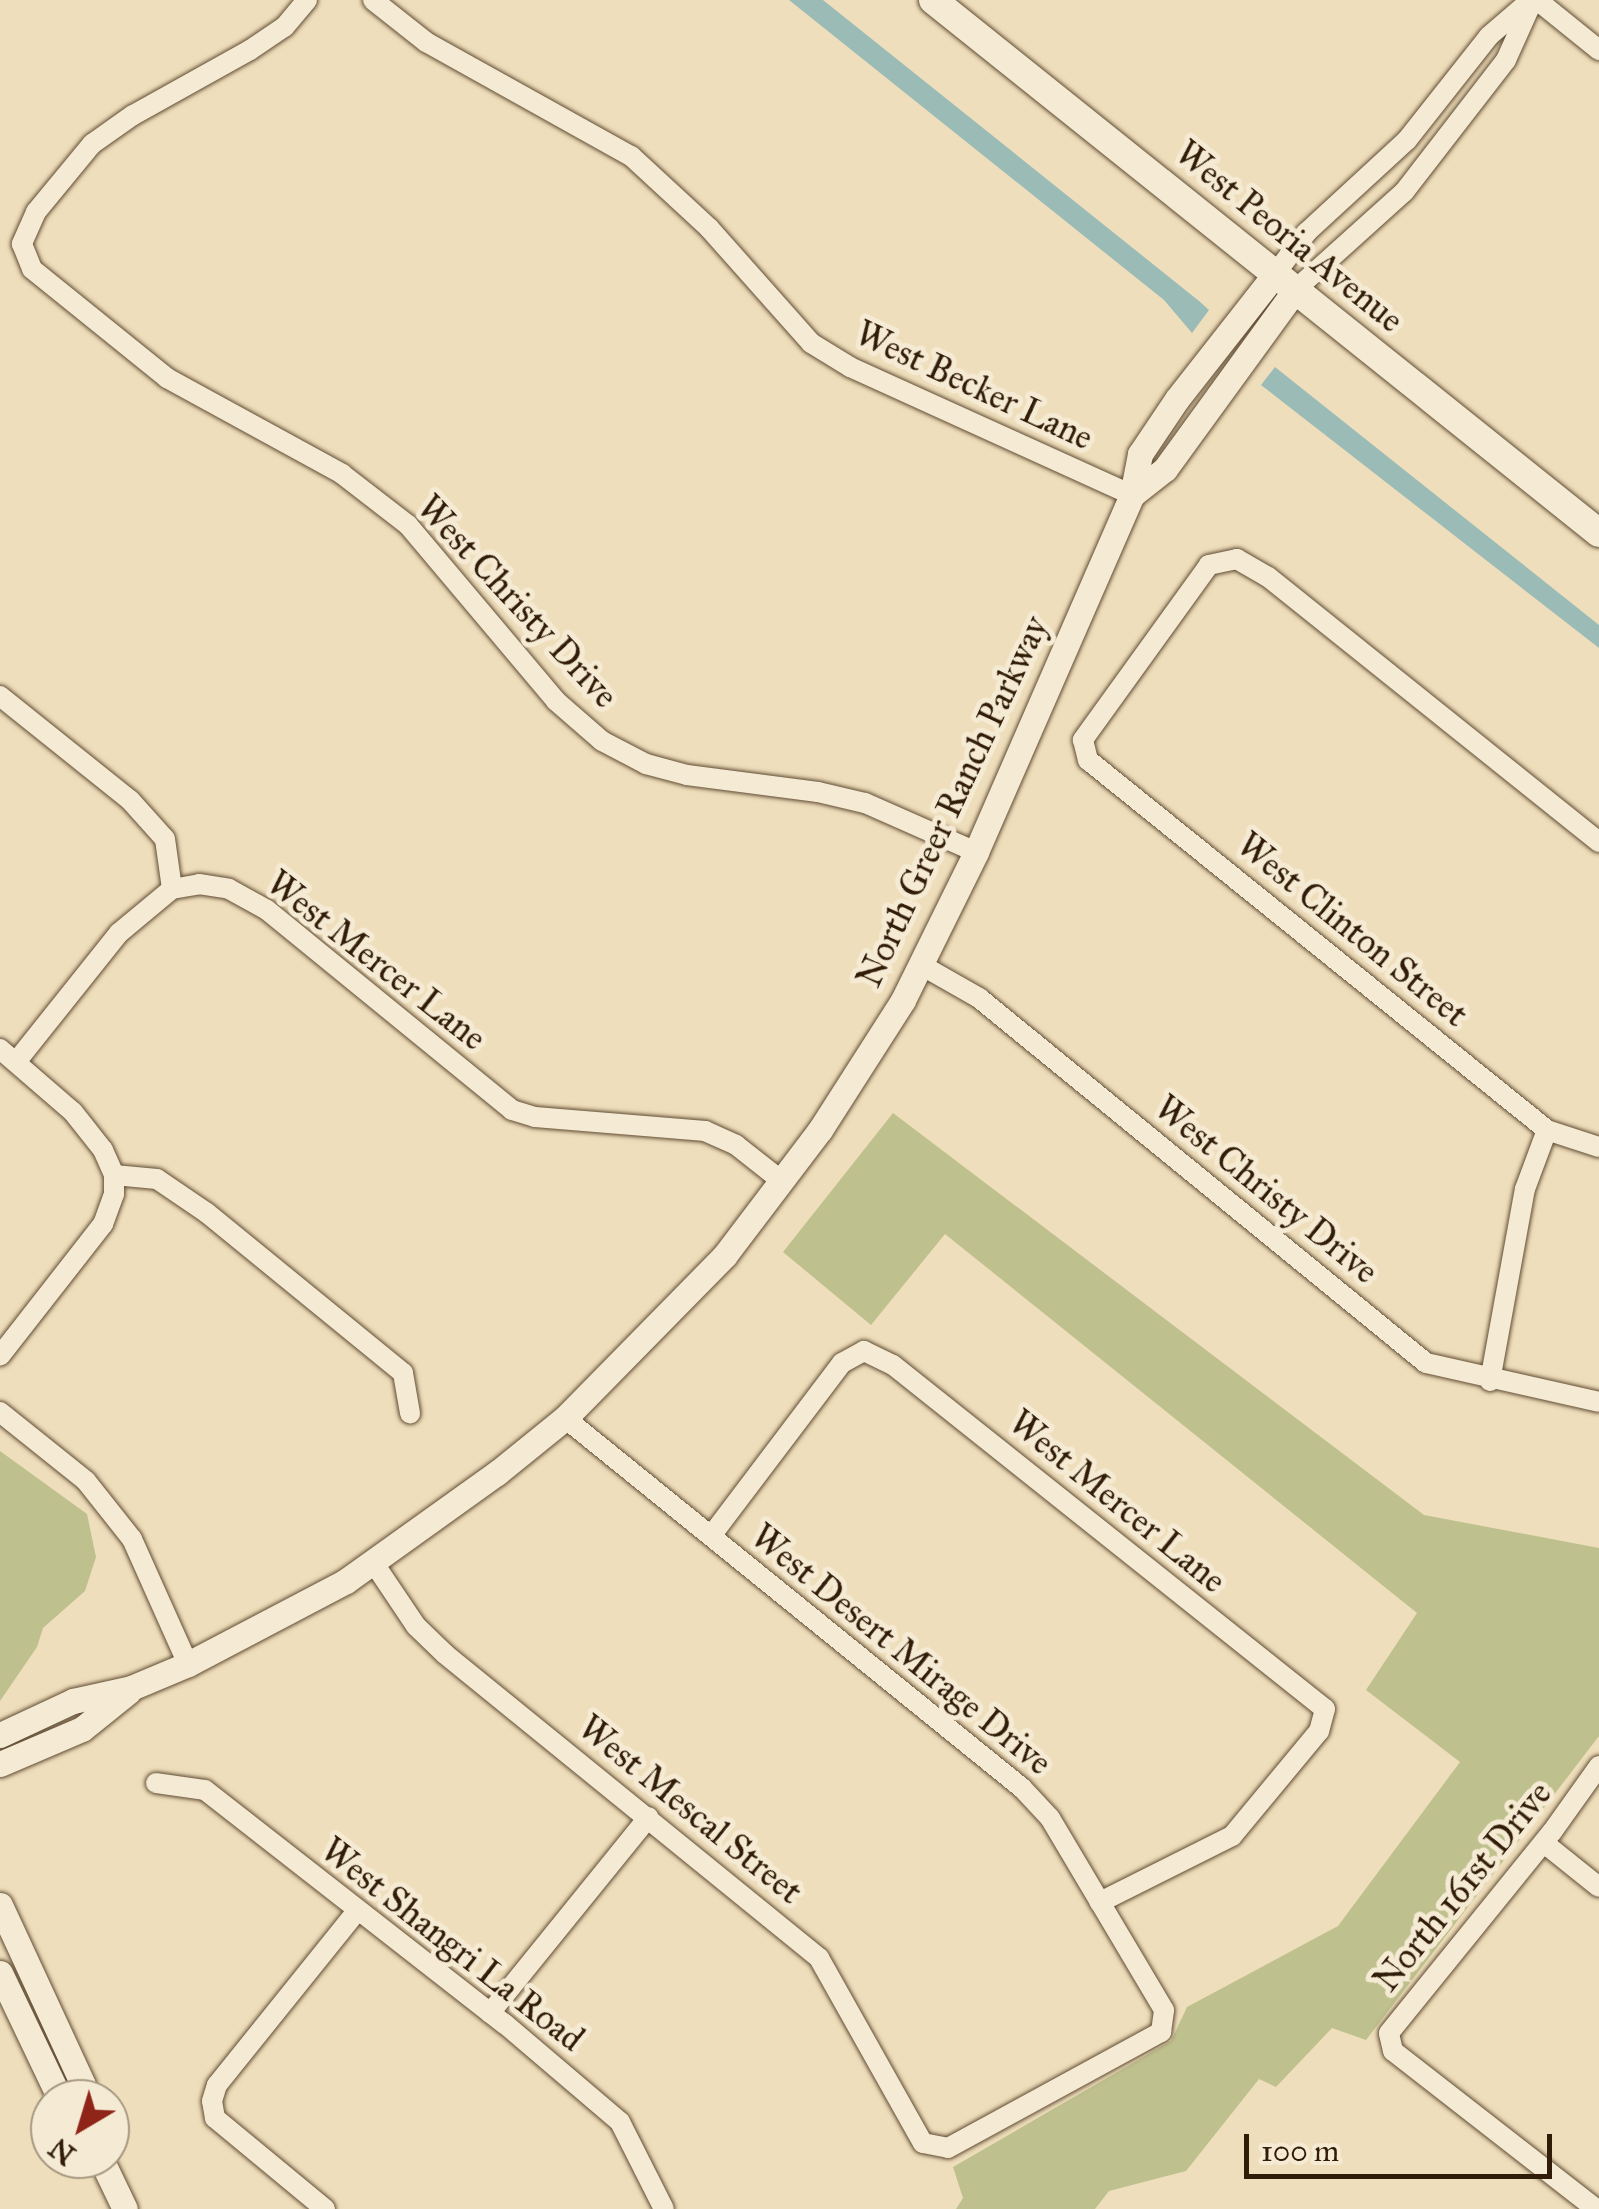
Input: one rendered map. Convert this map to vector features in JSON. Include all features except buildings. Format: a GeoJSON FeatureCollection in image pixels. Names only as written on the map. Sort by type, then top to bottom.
{"type":"FeatureCollection","features":[{"type":"Feature","properties":{"kind":"main road","name":"West Peoria Avenue"},"geometry":{"type":"LineString","coordinates":[[933,0],[1599,533]]}},
{"type":"Feature","properties":{"kind":"street","name":"West Christy Drive"},"geometry":{"type":"LineString","coordinates":[[307,0],[284,26],[250,50],[132,115],[92,144],[36,212],[22,244],[32,269],[167,378],[342,474],[408,524],[556,700],[602,741],[646,764],[687,776],[818,792],[865,804],[976,852]]}},
{"type":"Feature","properties":{"kind":"street","name":"West Becker Lane"},"geometry":{"type":"LineString","coordinates":[[372,0],[426,42],[631,156],[709,228],[812,343],[850,368],[1132,494]]}},
{"type":"Feature","properties":{"kind":"street"},"geometry":{"type":"LineString","coordinates":[[1285,282],[1404,192],[1506,60],[1534,0]]}},
{"type":"Feature","properties":{"kind":"street"},"geometry":{"type":"LineString","coordinates":[[1285,282],[1307,232],[1407,140],[1489,36],[1534,0]]}},
{"type":"Feature","properties":{"kind":"street"},"geometry":{"type":"LineString","coordinates":[[1534,0],[1599,50]]}},
{"type":"Feature","properties":{"kind":"street","name":"North Greer Ranch Parkway"},"geometry":{"type":"LineString","coordinates":[[0,1735],[72,1701],[132,1688],[188,1664],[373,1562],[498,1473],[565,1418],[725,1255],[783,1182],[871,1052],[921,965],[976,852],[1132,494],[1165,470],[1285,282]]}},
{"type":"Feature","properties":{"kind":"street","name":"West Clinton Street"},"geometry":{"type":"LineString","coordinates":[[1599,842],[1268,577],[1237,559],[1210,565],[1083,740],[1088,760],[1547,1130],[1599,1147]]}},
{"type":"Feature","properties":{"kind":"street"},"geometry":{"type":"LineString","coordinates":[[0,696],[130,800],[165,838],[172,889],[120,934],[8,1055],[73,1112],[103,1150],[114,1175],[114,1194],[103,1224],[0,1356]]}},
{"type":"Feature","properties":{"kind":"street","name":"West Mercer Lane"},"geometry":{"type":"LineString","coordinates":[[172,889],[199,884],[228,889],[267,910],[512,1110],[535,1117],[705,1130],[736,1145],[783,1182]]}},
{"type":"Feature","properties":{"kind":"street","name":"West Christy Drive"},"geometry":{"type":"LineString","coordinates":[[921,965],[980,998],[1426,1363],[1490,1381],[1599,1402]]}},
{"type":"Feature","properties":{"kind":"street"},"geometry":{"type":"LineString","coordinates":[[1490,1381],[1526,1189],[1547,1130]]}},
{"type":"Feature","properties":{"kind":"street"},"geometry":{"type":"LineString","coordinates":[[114,1175],[158,1179],[207,1213],[403,1373],[410,1413]]}},
{"type":"Feature","properties":{"kind":"street","name":"West Mercer Lane"},"geometry":{"type":"LineString","coordinates":[[711,1536],[842,1363],[864,1352],[894,1364],[1326,1709],[1319,1730],[1232,1836],[1100,1902]]}},
{"type":"Feature","properties":{"kind":"street"},"geometry":{"type":"LineString","coordinates":[[0,1412],[86,1481],[132,1538],[188,1664]]}},
{"type":"Feature","properties":{"kind":"street","name":"West Desert Mirage Drive"},"geometry":{"type":"LineString","coordinates":[[565,1418],[1022,1788],[1050,1818],[1164,2010],[1161,2032]]}},
{"type":"Feature","properties":{"kind":"street","name":"West Mescal Street"},"geometry":{"type":"LineString","coordinates":[[373,1562],[416,1626],[445,1654],[819,1958],[923,2143],[948,2148],[1161,2032]]}},
{"type":"Feature","properties":{"kind":"street","name":"North Greer Ranch Parkway"},"geometry":{"type":"LineString","coordinates":[[0,1764],[82,1730],[132,1688]]}},
{"type":"Feature","properties":{"kind":"street","name":"North 161st Drive"},"geometry":{"type":"LineString","coordinates":[[1596,2209],[1393,2051],[1389,2033],[1544,1842],[1599,1766]]}},
{"type":"Feature","properties":{"kind":"street","name":"West Shangri La Road"},"geometry":{"type":"LineString","coordinates":[[156,1782],[204,1790],[490,2013],[620,2122],[664,2209]]}},
{"type":"Feature","properties":{"kind":"street"},"geometry":{"type":"LineString","coordinates":[[490,2013],[649,1817]]}},
{"type":"Feature","properties":{"kind":"street"},"geometry":{"type":"LineString","coordinates":[[1544,1842],[1599,1887]]}},
{"type":"Feature","properties":{"kind":"street"},"geometry":{"type":"LineString","coordinates":[[0,1905],[80,2079]]}},
{"type":"Feature","properties":{"kind":"street"},"geometry":{"type":"LineString","coordinates":[[325,2209],[215,2118],[212,2101],[217,2085],[357,1911]]}},
{"type":"Feature","properties":{"kind":"street"},"geometry":{"type":"LineString","coordinates":[[0,1974],[50,2079]]}},
{"type":"Feature","properties":{"kind":"street"},"geometry":{"type":"LineString","coordinates":[[111,2179],[125,2209]]}},
{"type":"Feature","properties":{"kind":"green space"},"geometry":{"type":"Polygon","coordinates":[[[893,1113],[1424,1515],[1599,1548],[1599,1736],[1366,2040],[1332,2028],[1276,2087],[1259,2079],[1186,2171],[1109,2191],[1095,2209],[956,2209],[963,2198],[953,2167],[1171,2041],[1187,2007],[1338,1926],[1460,1762],[1366,1690],[1417,1613],[945,1234],[871,1325],[783,1252],[893,1113]]]}},
{"type":"Feature","properties":{"kind":"green space"},"geometry":{"type":"Polygon","coordinates":[[[0,1451],[87,1514],[96,1557],[85,1591],[43,1628],[37,1647],[0,1701],[0,1451]]]}},
{"type":"Feature","properties":{"kind":"water"},"geometry":{"type":"Polygon","coordinates":[[[789,0],[823,0],[1199,301],[1209,310],[1192,333],[1164,300],[789,0]]]}},
{"type":"Feature","properties":{"kind":"water"},"geometry":{"type":"Polygon","coordinates":[[[1275,367],[1599,625],[1599,648],[1261,385],[1275,367]]]}}]}
